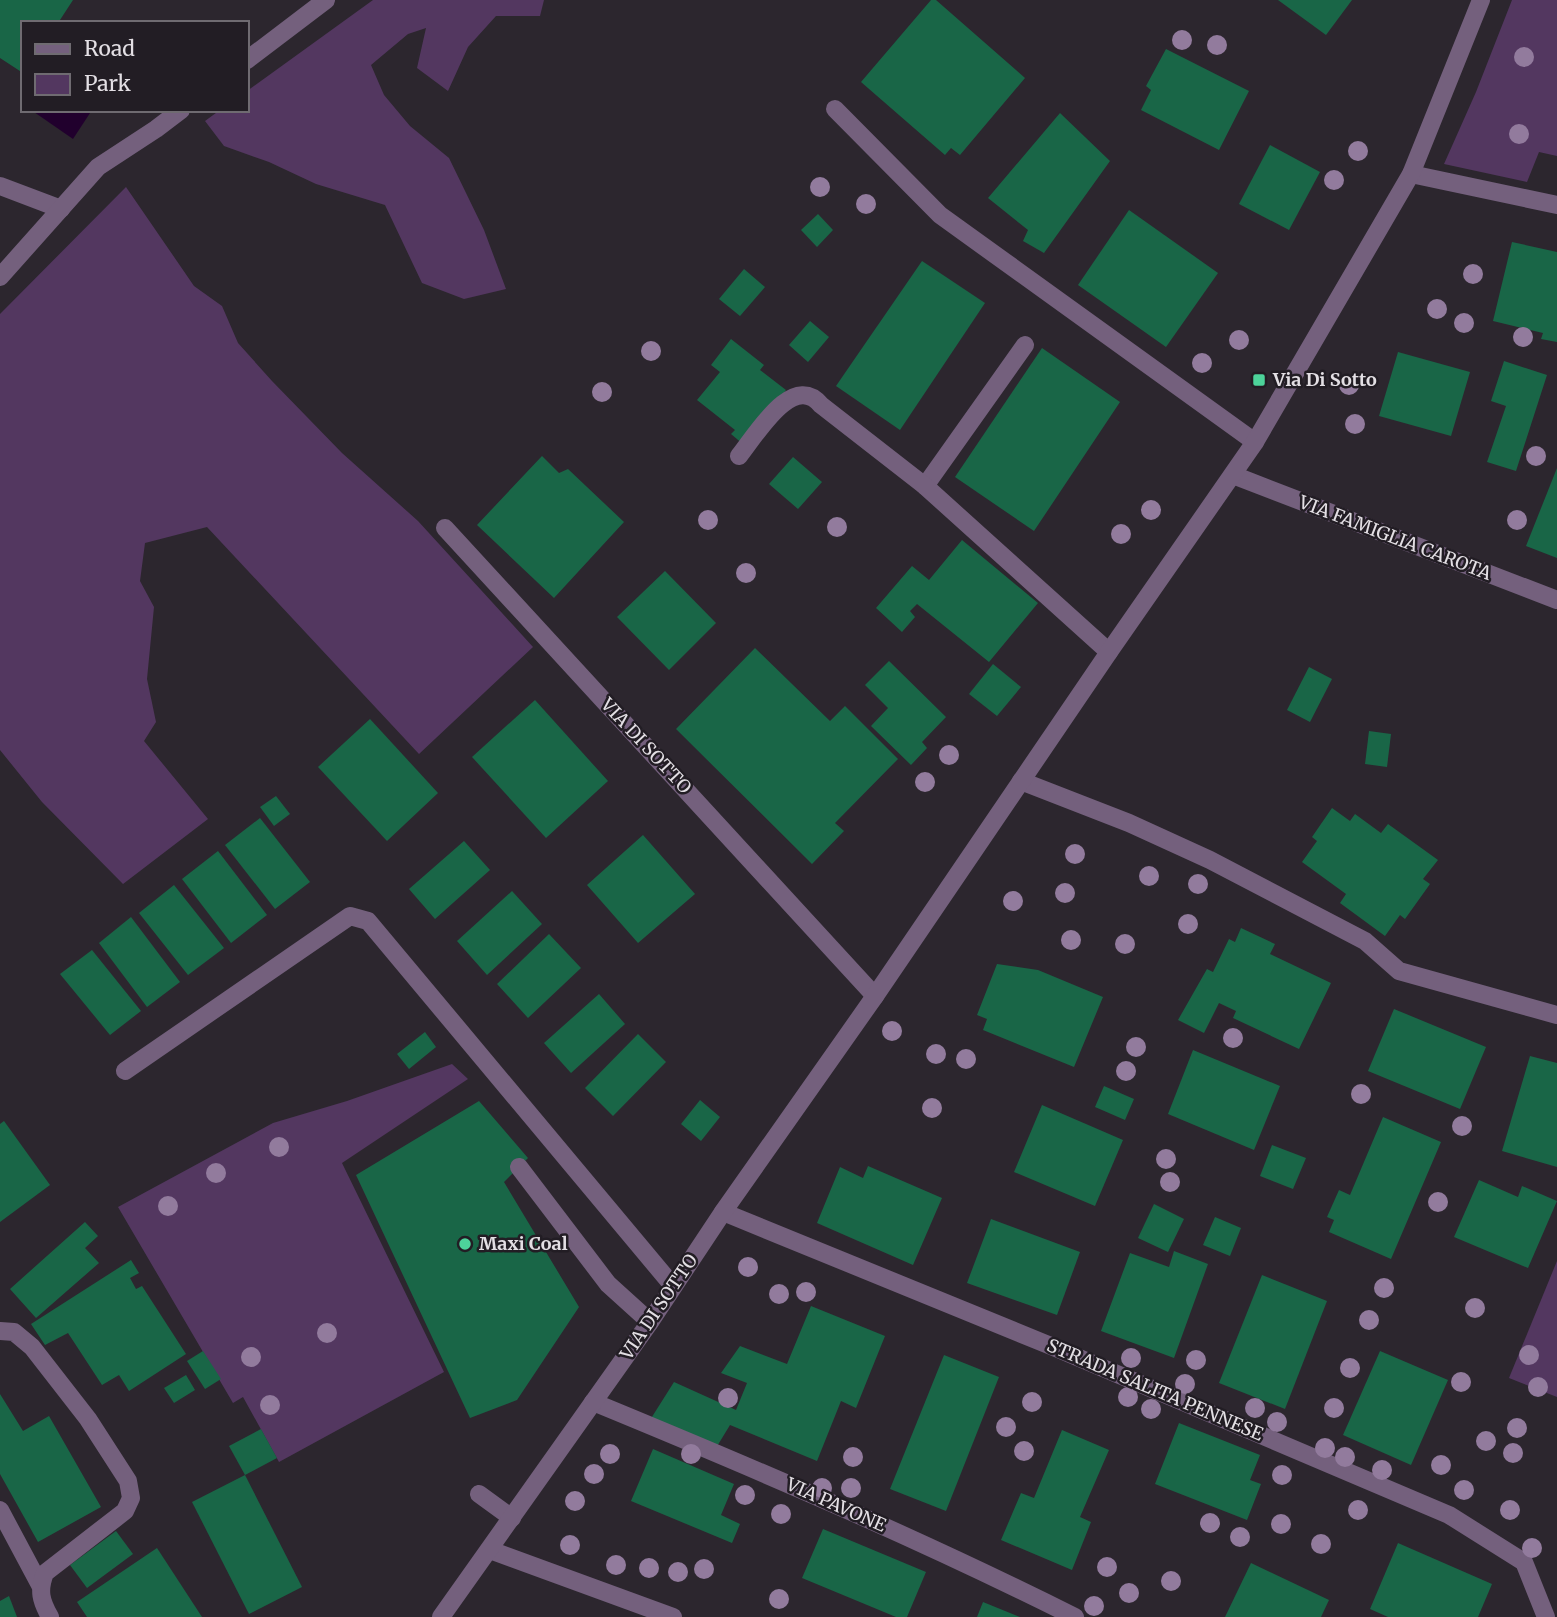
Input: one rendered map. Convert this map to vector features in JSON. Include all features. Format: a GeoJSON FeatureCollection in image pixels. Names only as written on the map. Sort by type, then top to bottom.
{"type":"FeatureCollection","features":[{"type":"Feature","properties":{"kind":"street"},"geometry":{"type":"LineString","coordinates":[[248,59],[305,6],[326,0]]}},
{"type":"Feature","properties":{"kind":"street","name":"VIA DI SOTTO"},"geometry":{"type":"LineString","coordinates":[[441,1617],[650,1322],[723,1212],[875,996],[1255,442],[1411,173],[1481,0]]}},
{"type":"Feature","properties":{"kind":"street"},"geometry":{"type":"LineString","coordinates":[[835,109],[940,215],[1255,442]]}},
{"type":"Feature","properties":{"kind":"street"},"geometry":{"type":"LineString","coordinates":[[0,277],[98,167],[178,112]]}},
{"type":"Feature","properties":{"kind":"street"},"geometry":{"type":"LineString","coordinates":[[1411,173],[1557,205]]}},
{"type":"Feature","properties":{"kind":"street"},"geometry":{"type":"LineString","coordinates":[[0,186],[61,209]]}},
{"type":"Feature","properties":{"kind":"street"},"geometry":{"type":"LineString","coordinates":[[925,486],[1026,345]]}},
{"type":"Feature","properties":{"kind":"street"},"geometry":{"type":"LineString","coordinates":[[739,456],[784,400],[804,394],[814,397],[925,486],[1109,652]]}},
{"type":"Feature","properties":{"kind":"street","name":"VIA FAMIGLIA CAROTA"},"geometry":{"type":"LineString","coordinates":[[1233,475],[1557,600]]}},
{"type":"Feature","properties":{"kind":"street","name":"VIA DI SOTTO"},"geometry":{"type":"LineString","coordinates":[[445,528],[875,996]]}},
{"type":"Feature","properties":{"kind":"street"},"geometry":{"type":"LineString","coordinates":[[1021,781],[1129,822],[1210,860],[1365,941],[1399,971],[1557,1015]]}},
{"type":"Feature","properties":{"kind":"street"},"geometry":{"type":"LineString","coordinates":[[125,1071],[350,916],[369,921],[673,1286]]}},
{"type":"Feature","properties":{"kind":"street"},"geometry":{"type":"LineString","coordinates":[[519,1167],[608,1284],[650,1322]]}},
{"type":"Feature","properties":{"kind":"street","name":"STRADA SALITA PENNESE"},"geometry":{"type":"LineString","coordinates":[[723,1212],[1051,1346],[1449,1515],[1524,1562],[1546,1617]]}},
{"type":"Feature","properties":{"kind":"street"},"geometry":{"type":"LineString","coordinates":[[0,1331],[14,1332],[32,1347],[128,1481],[131,1498],[124,1511],[45,1573],[40,1585]]}},
{"type":"Feature","properties":{"kind":"street","name":"VIA PAVONE"},"geometry":{"type":"LineString","coordinates":[[593,1402],[833,1503],[986,1572],[1075,1617]]}},
{"type":"Feature","properties":{"kind":"street"},"geometry":{"type":"LineString","coordinates":[[479,1494],[512,1518]]}},
{"type":"Feature","properties":{"kind":"street"},"geometry":{"type":"LineString","coordinates":[[0,1510],[40,1585],[41,1600],[50,1617]]}},
{"type":"Feature","properties":{"kind":"street"},"geometry":{"type":"LineString","coordinates":[[490,1550],[673,1617]]}},
{"type":"Feature","properties":{"kind":"green space"},"geometry":{"type":"Polygon","coordinates":[[[373,0],[544,0],[540,16],[496,16],[468,47],[448,91],[417,68],[426,28],[408,34],[371,65],[384,95],[410,126],[449,158],[484,230],[506,289],[464,299],[422,283],[385,205],[316,184],[269,162],[224,146],[205,121],[217,112],[248,112],[248,90],[373,0]]]}},
{"type":"Feature","properties":{"kind":"green space"},"geometry":{"type":"Polygon","coordinates":[[[1512,0],[1557,0],[1557,156],[1539,152],[1527,182],[1444,164],[1512,0]]]}},
{"type":"Feature","properties":{"kind":"green space"},"geometry":{"type":"Polygon","coordinates":[[[126,187],[194,286],[222,306],[238,343],[342,453],[418,521],[533,647],[419,754],[207,527],[145,543],[140,581],[154,607],[147,679],[156,722],[144,741],[208,819],[123,884],[42,802],[0,750],[0,314],[126,187]]]}},
{"type":"Feature","properties":{"kind":"green space"},"geometry":{"type":"Polygon","coordinates":[[[452,1064],[468,1079],[342,1163],[444,1372],[279,1462],[243,1397],[233,1403],[118,1207],[273,1123],[347,1101],[452,1064]]]}},
{"type":"Feature","properties":{"kind":"green space"},"geometry":{"type":"Polygon","coordinates":[[[1557,1261],[1557,1397],[1509,1378],[1557,1261]]]}},
{"type":"Feature","properties":{"kind":"shaded area"},"geometry":{"type":"Polygon","coordinates":[[[34,112],[91,112],[73,139],[34,112]]]}},
{"type":"Feature","properties":{"kind":"building"},"geometry":{"type":"Polygon","coordinates":[[[0,0],[73,0],[59,21],[21,21],[21,72],[0,58],[0,0]]]}},
{"type":"Feature","properties":{"kind":"building"},"geometry":{"type":"Polygon","coordinates":[[[931,0],[936,0],[1025,78],[960,155],[951,148],[945,155],[861,82],[931,0]]]}},
{"type":"Feature","properties":{"kind":"building"},"geometry":{"type":"Polygon","coordinates":[[[1278,0],[1352,0],[1326,35],[1278,0]]]}},
{"type":"Feature","properties":{"kind":"building"},"geometry":{"type":"Polygon","coordinates":[[[1166,49],[1249,91],[1219,150],[1141,110],[1151,90],[1146,86],[1166,49]]]}},
{"type":"Feature","properties":{"kind":"building"},"geometry":{"type":"Polygon","coordinates":[[[1060,113],[1110,161],[1044,253],[1023,241],[1028,230],[988,198],[1060,113]]]}},
{"type":"Feature","properties":{"kind":"building"},"geometry":{"type":"Polygon","coordinates":[[[1270,145],[1320,172],[1289,230],[1239,204],[1270,145]]]}},
{"type":"Feature","properties":{"kind":"building"},"geometry":{"type":"Polygon","coordinates":[[[1129,210],[1218,273],[1166,347],[1078,285],[1129,210]]]}},
{"type":"Feature","properties":{"kind":"building"},"geometry":{"type":"Polygon","coordinates":[[[818,214],[833,230],[817,247],[801,230],[818,214]]]}},
{"type":"Feature","properties":{"kind":"building"},"geometry":{"type":"Polygon","coordinates":[[[1512,242],[1557,252],[1557,342],[1541,339],[1543,333],[1493,321],[1512,242]]]}},
{"type":"Feature","properties":{"kind":"building"},"geometry":{"type":"Polygon","coordinates":[[[922,261],[985,303],[900,430],[836,386],[922,261]]]}},
{"type":"Feature","properties":{"kind":"building"},"geometry":{"type":"Polygon","coordinates":[[[744,269],[765,287],[740,316],[719,299],[744,269]]]}},
{"type":"Feature","properties":{"kind":"building"},"geometry":{"type":"Polygon","coordinates":[[[810,321],[829,337],[808,362],[789,345],[810,321]]]}},
{"type":"Feature","properties":{"kind":"building"},"geometry":{"type":"Polygon","coordinates":[[[731,339],[764,365],[760,370],[786,390],[744,445],[731,434],[735,430],[697,400],[720,372],[711,365],[731,339]]]}},
{"type":"Feature","properties":{"kind":"building"},"geometry":{"type":"Polygon","coordinates":[[[1042,348],[1120,402],[1034,531],[955,477],[1042,348]]]}},
{"type":"Feature","properties":{"kind":"building"},"geometry":{"type":"Polygon","coordinates":[[[1398,352],[1470,372],[1451,436],[1379,416],[1398,352]]]}},
{"type":"Feature","properties":{"kind":"building"},"geometry":{"type":"Polygon","coordinates":[[[1504,361],[1547,375],[1516,471],[1487,462],[1506,406],[1491,401],[1504,361]]]}},
{"type":"Feature","properties":{"kind":"building"},"geometry":{"type":"Polygon","coordinates":[[[542,456],[559,473],[568,469],[624,522],[554,598],[477,525],[542,456]]]}},
{"type":"Feature","properties":{"kind":"building"},"geometry":{"type":"Polygon","coordinates":[[[793,457],[822,482],[798,509],[769,484],[793,457]]]}},
{"type":"Feature","properties":{"kind":"building"},"geometry":{"type":"Polygon","coordinates":[[[1557,468],[1557,558],[1526,546],[1557,468]]]}},
{"type":"Feature","properties":{"kind":"building"},"geometry":{"type":"Polygon","coordinates":[[[962,540],[1038,603],[989,662],[917,604],[910,611],[915,617],[902,632],[876,608],[912,566],[929,580],[962,540]]]}},
{"type":"Feature","properties":{"kind":"building"},"geometry":{"type":"Polygon","coordinates":[[[665,571],[716,623],[669,670],[617,617],[665,571]]]}},
{"type":"Feature","properties":{"kind":"building"},"geometry":{"type":"Polygon","coordinates":[[[755,648],[830,721],[845,706],[898,759],[835,823],[844,831],[812,864],[676,729],[755,648]]]}},
{"type":"Feature","properties":{"kind":"building"},"geometry":{"type":"Polygon","coordinates":[[[889,661],[946,717],[922,742],[927,748],[911,765],[871,726],[888,708],[865,685],[889,661]]]}},
{"type":"Feature","properties":{"kind":"building"},"geometry":{"type":"Polygon","coordinates":[[[993,664],[1021,687],[997,716],[969,694],[993,664]]]}},
{"type":"Feature","properties":{"kind":"building"},"geometry":{"type":"Polygon","coordinates":[[[1309,667],[1332,679],[1310,722],[1287,710],[1309,667]]]}},
{"type":"Feature","properties":{"kind":"building"},"geometry":{"type":"Polygon","coordinates":[[[535,700],[608,781],[546,838],[472,757],[535,700]]]}},
{"type":"Feature","properties":{"kind":"building"},"geometry":{"type":"Polygon","coordinates":[[[370,719],[438,793],[387,841],[318,767],[370,719]]]}},
{"type":"Feature","properties":{"kind":"building"},"geometry":{"type":"Polygon","coordinates":[[[1369,731],[1391,734],[1387,767],[1365,764],[1369,731]]]}},
{"type":"Feature","properties":{"kind":"building"},"geometry":{"type":"Polygon","coordinates":[[[276,796],[290,814],[274,826],[260,807],[276,796]]]}},
{"type":"Feature","properties":{"kind":"building"},"geometry":{"type":"Polygon","coordinates":[[[1332,808],[1350,821],[1355,814],[1381,833],[1388,824],[1438,860],[1423,879],[1430,884],[1405,919],[1400,915],[1385,936],[1340,903],[1346,894],[1302,862],[1317,841],[1312,837],[1332,808]]]}},
{"type":"Feature","properties":{"kind":"building"},"geometry":{"type":"Polygon","coordinates":[[[260,818],[310,882],[275,909],[225,845],[260,818]]]}},
{"type":"Feature","properties":{"kind":"building"},"geometry":{"type":"Polygon","coordinates":[[[643,835],[695,894],[638,943],[587,885],[643,835]]]}},
{"type":"Feature","properties":{"kind":"building"},"geometry":{"type":"Polygon","coordinates":[[[464,841],[490,870],[435,919],[409,889],[464,841]]]}},
{"type":"Feature","properties":{"kind":"building"},"geometry":{"type":"Polygon","coordinates":[[[218,851],[267,915],[231,943],[182,879],[218,851]]]}},
{"type":"Feature","properties":{"kind":"building"},"geometry":{"type":"Polygon","coordinates":[[[174,885],[224,948],[188,975],[139,913],[174,885]]]}},
{"type":"Feature","properties":{"kind":"building"},"geometry":{"type":"Polygon","coordinates":[[[512,891],[542,924],[487,975],[457,941],[512,891]]]}},
{"type":"Feature","properties":{"kind":"building"},"geometry":{"type":"Polygon","coordinates":[[[131,917],[180,982],[147,1007],[99,943],[131,917]]]}},
{"type":"Feature","properties":{"kind":"building"},"geometry":{"type":"Polygon","coordinates":[[[1241,928],[1275,944],[1270,954],[1331,983],[1299,1049],[1233,1018],[1236,1011],[1219,1003],[1204,1033],[1178,1020],[1207,969],[1213,972],[1229,939],[1235,942],[1241,928]]]}},
{"type":"Feature","properties":{"kind":"building"},"geometry":{"type":"Polygon","coordinates":[[[549,934],[581,968],[528,1018],[497,984],[549,934]]]}},
{"type":"Feature","properties":{"kind":"building"},"geometry":{"type":"Polygon","coordinates":[[[92,950],[141,1011],[110,1035],[60,974],[92,950]]]}},
{"type":"Feature","properties":{"kind":"building"},"geometry":{"type":"Polygon","coordinates":[[[997,964],[1038,970],[1103,997],[1074,1067],[983,1030],[987,1019],[977,1015],[997,964]]]}},
{"type":"Feature","properties":{"kind":"building"},"geometry":{"type":"Polygon","coordinates":[[[599,994],[625,1024],[571,1073],[544,1043],[599,994]]]}},
{"type":"Feature","properties":{"kind":"building"},"geometry":{"type":"Polygon","coordinates":[[[1394,1009],[1486,1047],[1460,1109],[1368,1071],[1394,1009]]]}},
{"type":"Feature","properties":{"kind":"building"},"geometry":{"type":"Polygon","coordinates":[[[425,1032],[436,1047],[409,1069],[397,1054],[425,1032]]]}},
{"type":"Feature","properties":{"kind":"building"},"geometry":{"type":"Polygon","coordinates":[[[638,1034],[666,1062],[613,1116],[585,1088],[638,1034]]]}},
{"type":"Feature","properties":{"kind":"building"},"geometry":{"type":"Polygon","coordinates":[[[1193,1050],[1280,1086],[1254,1150],[1168,1114],[1193,1050]]]}},
{"type":"Feature","properties":{"kind":"building"},"geometry":{"type":"Polygon","coordinates":[[[1530,1056],[1557,1063],[1557,1167],[1502,1151],[1530,1056]]]}},
{"type":"Feature","properties":{"kind":"building"},"geometry":{"type":"Polygon","coordinates":[[[1104,1086],[1134,1099],[1125,1120],[1095,1107],[1104,1086]]]}},
{"type":"Feature","properties":{"kind":"building"},"geometry":{"type":"Polygon","coordinates":[[[700,1100],[720,1117],[701,1141],[681,1124],[700,1100]]]}},
{"type":"Feature","properties":{"kind":"building","name":"Maxi Coal"},"geometry":{"type":"Polygon","coordinates":[[[479,1101],[528,1158],[504,1182],[579,1307],[517,1400],[470,1418],[356,1175],[479,1101]]]}},
{"type":"Feature","properties":{"kind":"building"},"geometry":{"type":"Polygon","coordinates":[[[1042,1105],[1123,1140],[1095,1206],[1014,1172],[1042,1105]]]}},
{"type":"Feature","properties":{"kind":"building"},"geometry":{"type":"Polygon","coordinates":[[[1383,1117],[1441,1142],[1391,1259],[1329,1232],[1334,1220],[1327,1217],[1339,1190],[1350,1195],[1383,1117]]]}},
{"type":"Feature","properties":{"kind":"building"},"geometry":{"type":"Polygon","coordinates":[[[4,1121],[50,1185],[0,1222],[0,1124],[4,1121]]]}},
{"type":"Feature","properties":{"kind":"building"},"geometry":{"type":"Polygon","coordinates":[[[1272,1145],[1306,1158],[1293,1189],[1260,1176],[1272,1145]]]}},
{"type":"Feature","properties":{"kind":"building"},"geometry":{"type":"Polygon","coordinates":[[[868,1166],[942,1198],[913,1265],[817,1223],[840,1167],[863,1178],[868,1166]]]}},
{"type":"Feature","properties":{"kind":"building"},"geometry":{"type":"Polygon","coordinates":[[[1479,1180],[1518,1197],[1522,1186],[1557,1201],[1528,1268],[1454,1237],[1479,1180]]]}},
{"type":"Feature","properties":{"kind":"building"},"geometry":{"type":"Polygon","coordinates":[[[1154,1204],[1184,1219],[1168,1252],[1138,1238],[1154,1204]]]}},
{"type":"Feature","properties":{"kind":"building"},"geometry":{"type":"Polygon","coordinates":[[[1215,1217],[1241,1228],[1230,1256],[1203,1245],[1215,1217]]]}},
{"type":"Feature","properties":{"kind":"building"},"geometry":{"type":"Polygon","coordinates":[[[991,1219],[1080,1252],[1057,1315],[967,1283],[991,1219]]]}},
{"type":"Feature","properties":{"kind":"building"},"geometry":{"type":"Polygon","coordinates":[[[85,1222],[98,1236],[85,1248],[99,1263],[36,1318],[10,1289],[85,1222]]]}},
{"type":"Feature","properties":{"kind":"building"},"geometry":{"type":"Polygon","coordinates":[[[1174,1251],[1208,1264],[1174,1358],[1101,1331],[1130,1253],[1169,1267],[1174,1251]]]}},
{"type":"Feature","properties":{"kind":"building"},"geometry":{"type":"Polygon","coordinates":[[[131,1260],[139,1273],[130,1278],[136,1289],[142,1286],[186,1354],[129,1391],[119,1375],[102,1385],[68,1333],[45,1345],[31,1324],[131,1260]]]}},
{"type":"Feature","properties":{"kind":"building"},"geometry":{"type":"Polygon","coordinates":[[[1262,1275],[1327,1301],[1285,1409],[1219,1383],[1262,1275]]]}},
{"type":"Feature","properties":{"kind":"building"},"geometry":{"type":"Polygon","coordinates":[[[811,1306],[885,1336],[856,1408],[841,1401],[817,1461],[730,1425],[716,1448],[650,1420],[674,1382],[736,1410],[747,1383],[721,1373],[740,1346],[787,1364],[811,1306]]]}},
{"type":"Feature","properties":{"kind":"building"},"geometry":{"type":"Polygon","coordinates":[[[203,1351],[221,1379],[205,1389],[187,1361],[203,1351]]]}},
{"type":"Feature","properties":{"kind":"building"},"geometry":{"type":"Polygon","coordinates":[[[1380,1351],[1448,1380],[1411,1465],[1343,1435],[1380,1351]]]}},
{"type":"Feature","properties":{"kind":"building"},"geometry":{"type":"Polygon","coordinates":[[[944,1355],[999,1377],[946,1511],[890,1489],[944,1355]]]}},
{"type":"Feature","properties":{"kind":"building"},"geometry":{"type":"Polygon","coordinates":[[[186,1375],[195,1390],[174,1403],[164,1388],[186,1375]]]}},
{"type":"Feature","properties":{"kind":"building"},"geometry":{"type":"Polygon","coordinates":[[[0,1394],[23,1431],[49,1416],[101,1507],[38,1542],[0,1474],[0,1394]]]}},
{"type":"Feature","properties":{"kind":"building"},"geometry":{"type":"Polygon","coordinates":[[[1179,1423],[1260,1455],[1250,1480],[1261,1484],[1247,1520],[1155,1484],[1179,1423]]]}},
{"type":"Feature","properties":{"kind":"building"},"geometry":{"type":"Polygon","coordinates":[[[261,1429],[277,1458],[245,1475],[229,1446],[261,1429]]]}},
{"type":"Feature","properties":{"kind":"building"},"geometry":{"type":"Polygon","coordinates":[[[1062,1430],[1109,1450],[1080,1517],[1091,1522],[1072,1570],[1001,1540],[1021,1493],[1034,1498],[1062,1430]]]}},
{"type":"Feature","properties":{"kind":"building"},"geometry":{"type":"Polygon","coordinates":[[[653,1449],[734,1484],[721,1515],[740,1524],[732,1543],[631,1501],[653,1449]]]}},
{"type":"Feature","properties":{"kind":"building"},"geometry":{"type":"Polygon","coordinates":[[[245,1475],[302,1587],[249,1614],[192,1502],[245,1475]]]}},
{"type":"Feature","properties":{"kind":"building"},"geometry":{"type":"Polygon","coordinates":[[[823,1529],[926,1572],[907,1617],[896,1617],[802,1578],[823,1529]]]}},
{"type":"Feature","properties":{"kind":"building"},"geometry":{"type":"Polygon","coordinates":[[[116,1531],[133,1554],[87,1588],[70,1565],[116,1531]]]}},
{"type":"Feature","properties":{"kind":"building"},"geometry":{"type":"Polygon","coordinates":[[[1398,1543],[1492,1584],[1478,1617],[1388,1617],[1370,1609],[1398,1543]]]}},
{"type":"Feature","properties":{"kind":"building"},"geometry":{"type":"Polygon","coordinates":[[[157,1548],[202,1617],[87,1617],[77,1602],[157,1548]]]}},
{"type":"Feature","properties":{"kind":"building"},"geometry":{"type":"Polygon","coordinates":[[[1251,1563],[1329,1600],[1321,1617],[1225,1617],[1251,1563]]]}},
{"type":"Feature","properties":{"kind":"building"},"geometry":{"type":"Polygon","coordinates":[[[9,1596],[17,1617],[0,1617],[0,1601],[9,1596]]]}},
{"type":"Feature","properties":{"kind":"building"},"geometry":{"type":"Polygon","coordinates":[[[983,1602],[1020,1617],[977,1617],[983,1602]]]}},
{"type":"Feature","properties":{"kind":"place","name":"Via Di Sotto"},"geometry":{"type":"Point","coordinates":[1259,380]}},
{"type":"Feature","properties":{"kind":"place","name":"Maxi Coal"},"geometry":{"type":"Point","coordinates":[465,1244]}}]}
